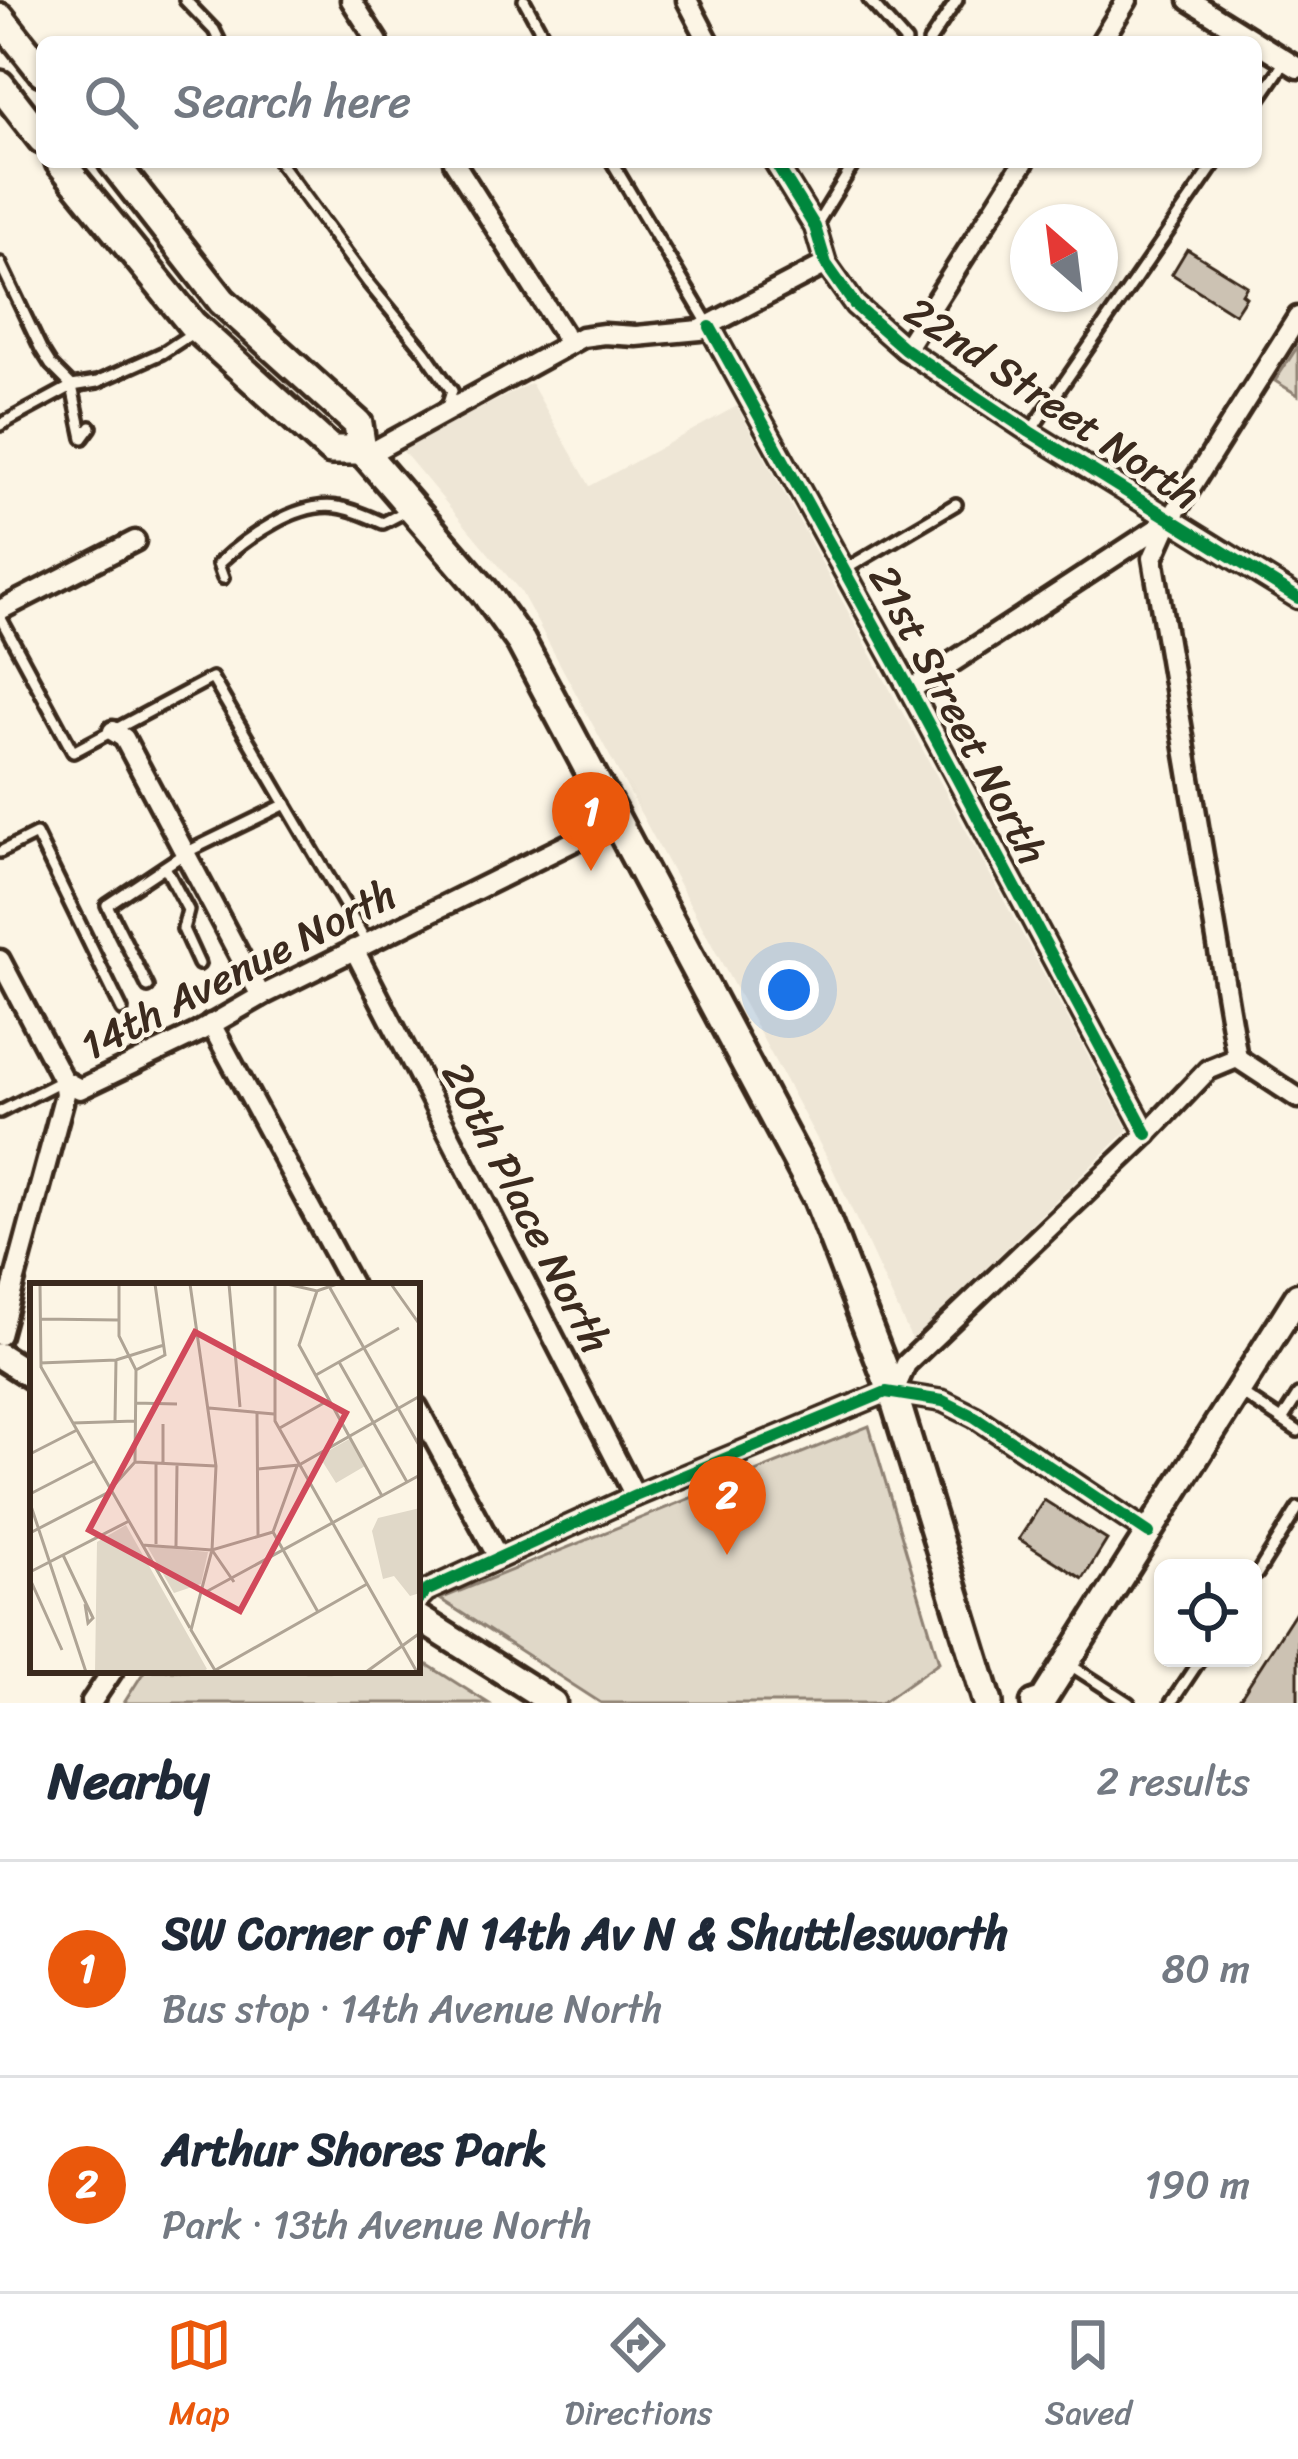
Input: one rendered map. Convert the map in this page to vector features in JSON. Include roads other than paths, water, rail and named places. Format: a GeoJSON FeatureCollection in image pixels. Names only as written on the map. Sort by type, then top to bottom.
{"type":"FeatureCollection","features":[{"type":"Feature","properties":{"kind":"main road"},"geometry":{"type":"LineString","coordinates":[[0,18],[36,63]]}},
{"type":"Feature","properties":{"kind":"main road"},"geometry":{"type":"LineString","coordinates":[[0,85],[36,131]]}},
{"type":"Feature","properties":{"kind":"main road"},"geometry":{"type":"LineString","coordinates":[[65,168],[198,329],[331,450],[364,452]]}},
{"type":"Feature","properties":{"kind":"main road"},"geometry":{"type":"LineString","coordinates":[[118,168],[222,301],[358,424],[364,452],[484,591],[520,642],[818,1199],[893,1393],[988,1703]]}},
{"type":"Feature","properties":{"kind":"street"},"geometry":{"type":"LineString","coordinates":[[351,0],[374,36]]}},
{"type":"Feature","properties":{"kind":"street"},"geometry":{"type":"LineString","coordinates":[[687,0],[706,36]]}},
{"type":"Feature","properties":{"kind":"street"},"geometry":{"type":"LineString","coordinates":[[1105,36],[1127,0]]}},
{"type":"Feature","properties":{"kind":"street"},"geometry":{"type":"LineString","coordinates":[[1190,0],[1247,36]]}},
{"type":"Feature","properties":{"kind":"street"},"geometry":{"type":"LineString","coordinates":[[1262,45],[1292,64]]}},
{"type":"Feature","properties":{"kind":"street"},"geometry":{"type":"LineString","coordinates":[[458,168],[569,343]]}},
{"type":"Feature","properties":{"kind":"street","name":"22nd Street North"},"geometry":{"type":"LineString","coordinates":[[779,168],[815,227],[826,264],[855,305],[905,349],[1298,598]]}},
{"type":"Feature","properties":{"kind":"street"},"geometry":{"type":"LineString","coordinates":[[905,349],[1020,168]]}},
{"type":"Feature","properties":{"kind":"street"},"geometry":{"type":"LineString","coordinates":[[364,452],[582,337],[686,333],[710,327],[826,264]]}},
{"type":"Feature","properties":{"kind":"street"},"geometry":{"type":"LineString","coordinates":[[1298,317],[1170,520],[1153,558],[1237,1058],[1298,1098]]}},
{"type":"Feature","properties":{"kind":"street","name":"21st Street North"},"geometry":{"type":"LineString","coordinates":[[710,327],[1147,1134]]}},
{"type":"Feature","properties":{"kind":"street"},"geometry":{"type":"LineString","coordinates":[[910,690],[1170,520]]}},
{"type":"Feature","properties":{"kind":"street"},"geometry":{"type":"LineString","coordinates":[[0,613],[135,541]]}},
{"type":"Feature","properties":{"kind":"street"},"geometry":{"type":"LineString","coordinates":[[113,730],[124,738],[261,996]]}},
{"type":"Feature","properties":{"kind":"street","name":"14th Avenue North"},"geometry":{"type":"LineString","coordinates":[[0,1335],[64,1094],[63,1081],[80,1088],[617,820]]}},
{"type":"Feature","properties":{"kind":"street","name":"20th Place North"},"geometry":{"type":"LineString","coordinates":[[361,946],[635,1496]]}},
{"type":"Feature","properties":{"kind":"street"},"geometry":{"type":"LineString","coordinates":[[0,960],[63,1081]]}},
{"type":"Feature","properties":{"kind":"street"},"geometry":{"type":"LineString","coordinates":[[211,1024],[350,1283]]}},
{"type":"Feature","properties":{"kind":"street"},"geometry":{"type":"LineString","coordinates":[[893,1393],[906,1364],[1208,1070],[1237,1058]]}},
{"type":"Feature","properties":{"kind":"street"},"geometry":{"type":"LineString","coordinates":[[1034,1703],[1043,1700],[1298,1296]]}},
{"type":"Feature","properties":{"kind":"street"},"geometry":{"type":"LineString","coordinates":[[0,1356],[30,1375]]}},
{"type":"Feature","properties":{"kind":"street"},"geometry":{"type":"LineString","coordinates":[[420,1597],[635,1496],[886,1393],[943,1401],[975,1417],[1149,1533]]}},
{"type":"Feature","properties":{"kind":"street"},"geometry":{"type":"LineString","coordinates":[[420,1413],[498,1557]]}},
{"type":"Feature","properties":{"kind":"street"},"geometry":{"type":"LineString","coordinates":[[420,1619],[554,1703]]}},
{"type":"Feature","properties":{"kind":"street"},"geometry":{"type":"LineString","coordinates":[[91,1703],[111,1673]]}},
{"type":"Feature","properties":{"kind":"lane"},"geometry":{"type":"LineString","coordinates":[[185,0],[217,36]]}},
{"type":"Feature","properties":{"kind":"lane"},"geometry":{"type":"LineString","coordinates":[[524,0],[544,36]]}},
{"type":"Feature","properties":{"kind":"lane"},"geometry":{"type":"LineString","coordinates":[[869,0],[901,36]]}},
{"type":"Feature","properties":{"kind":"lane"},"geometry":{"type":"LineString","coordinates":[[933,36],[957,0]]}},
{"type":"Feature","properties":{"kind":"lane"},"geometry":{"type":"LineString","coordinates":[[1262,97],[1292,64]]}},
{"type":"Feature","properties":{"kind":"lane"},"geometry":{"type":"LineString","coordinates":[[283,168],[452,391],[445,412]]}},
{"type":"Feature","properties":{"kind":"lane"},"geometry":{"type":"LineString","coordinates":[[616,168],[710,327]]}},
{"type":"Feature","properties":{"kind":"lane"},"geometry":{"type":"LineString","coordinates":[[815,227],[851,168]]}},
{"type":"Feature","properties":{"kind":"lane"},"geometry":{"type":"LineString","coordinates":[[1030,432],[1212,168]]}},
{"type":"Feature","properties":{"kind":"lane"},"geometry":{"type":"LineString","coordinates":[[0,263],[40,349],[71,386],[83,438],[91,428]]}},
{"type":"Feature","properties":{"kind":"lane"},"geometry":{"type":"LineString","coordinates":[[0,425],[71,386],[97,382],[162,353],[198,329]]}},
{"type":"Feature","properties":{"kind":"lane"},"geometry":{"type":"LineString","coordinates":[[844,570],[956,504]]}},
{"type":"Feature","properties":{"kind":"lane"},"geometry":{"type":"LineString","coordinates":[[223,578],[218,564],[244,541],[308,508],[335,506],[383,523],[411,508]]}},
{"type":"Feature","properties":{"kind":"lane"},"geometry":{"type":"LineString","coordinates":[[0,613],[73,752],[212,678],[361,946]]}},
{"type":"Feature","properties":{"kind":"lane"},"geometry":{"type":"LineString","coordinates":[[148,987],[107,905],[185,853],[286,804]]}},
{"type":"Feature","properties":{"kind":"lane"},"geometry":{"type":"LineString","coordinates":[[0,852],[36,834],[122,1010]]}},
{"type":"Feature","properties":{"kind":"lane"},"geometry":{"type":"LineString","coordinates":[[165,867],[188,910],[182,929],[199,964]]}},
{"type":"Feature","properties":{"kind":"lane"},"geometry":{"type":"LineString","coordinates":[[0,1112],[63,1081]]}},
{"type":"Feature","properties":{"kind":"lane"},"geometry":{"type":"LineString","coordinates":[[1238,1391],[1298,1431]]}},
{"type":"Feature","properties":{"kind":"lane"},"geometry":{"type":"LineString","coordinates":[[1282,1420],[1298,1395]]}},
{"type":"Feature","properties":{"kind":"lane"},"geometry":{"type":"LineString","coordinates":[[1262,1566],[1298,1508]]}},
{"type":"Feature","properties":{"kind":"lane"},"geometry":{"type":"LineString","coordinates":[[1066,1663],[1129,1703]]}},
{"type":"Feature","properties":{"kind":"lane"},"geometry":{"type":"LineString","coordinates":[[1171,1703],[1195,1667]]}},
{"type":"Feature","properties":{"kind":"lane"},"geometry":{"type":"LineString","coordinates":[[1103,1703],[1110,1691]]}},
{"type":"Feature","properties":{"kind":"place","name":"SW Corner of N 14th Av N & Shuttlesworth"},"geometry":{"type":"Point","coordinates":[591,871]}},
{"type":"Feature","properties":{"kind":"place","name":"Arthur Shores Park"},"geometry":{"type":"Point","coordinates":[727,1555]}}]}
